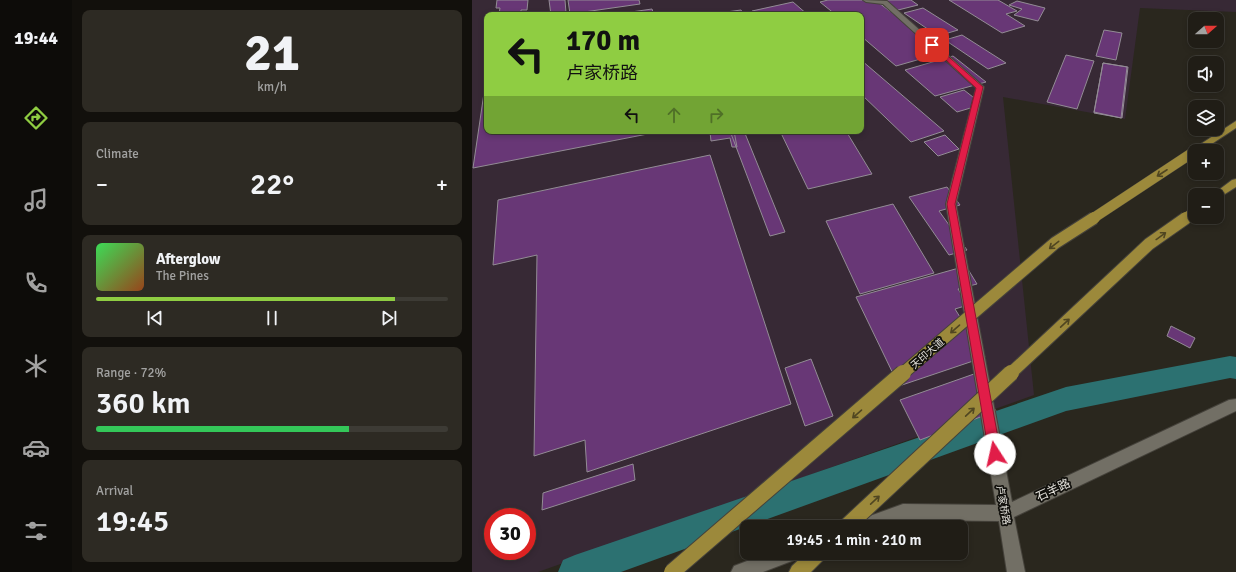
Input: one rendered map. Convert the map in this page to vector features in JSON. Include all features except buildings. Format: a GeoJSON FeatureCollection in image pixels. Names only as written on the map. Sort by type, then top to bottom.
{"type":"FeatureCollection","features":[{"type":"Feature","properties":{"kind":"main road","name":"天印大道"},"geometry":{"type":"LineString","coordinates":[[1206,144],[1236,124]]}},
{"type":"Feature","properties":{"kind":"main road","name":"天印大道"},"geometry":{"type":"LineString","coordinates":[[672,572],[1055,243],[1188,156]]}},
{"type":"Feature","properties":{"kind":"main road"},"geometry":{"type":"LineString","coordinates":[[1224,191],[1236,182]]}},
{"type":"Feature","properties":{"kind":"main road"},"geometry":{"type":"LineString","coordinates":[[853,520],[1149,244],[1188,216]]}},
{"type":"Feature","properties":{"kind":"main road"},"geometry":{"type":"LineString","coordinates":[[798,572],[811,560]]}},
{"type":"Feature","properties":{"kind":"street","name":"卢家桥路"},"geometry":{"type":"LineString","coordinates":[[866,0],[885,2],[980,87],[951,204],[1016,572]]}},
{"type":"Feature","properties":{"kind":"street","name":"石羊路"},"geometry":{"type":"LineString","coordinates":[[881,520],[903,512],[1005,513],[1234,405]]}},
{"type":"Feature","properties":{"kind":"street"},"geometry":{"type":"LineString","coordinates":[[740,572],[772,560]]}},
{"type":"Feature","properties":{"kind":"shaded area"},"geometry":{"type":"Polygon","coordinates":[[[472,0],[1236,0],[1236,12],[1140,8],[1125,119],[1003,97],[1034,395],[538,572],[472,572],[472,0]]]}},
{"type":"Feature","properties":{"kind":"waterway"},"geometry":{"type":"LineString","coordinates":[[575,572],[1066,399],[1230,367],[1236,368]]}},
{"type":"Feature","properties":{"kind":"route"},"geometry":{"type":"LineString","coordinates":[[932,45],[980,87],[951,204],[995,454]]}}]}
